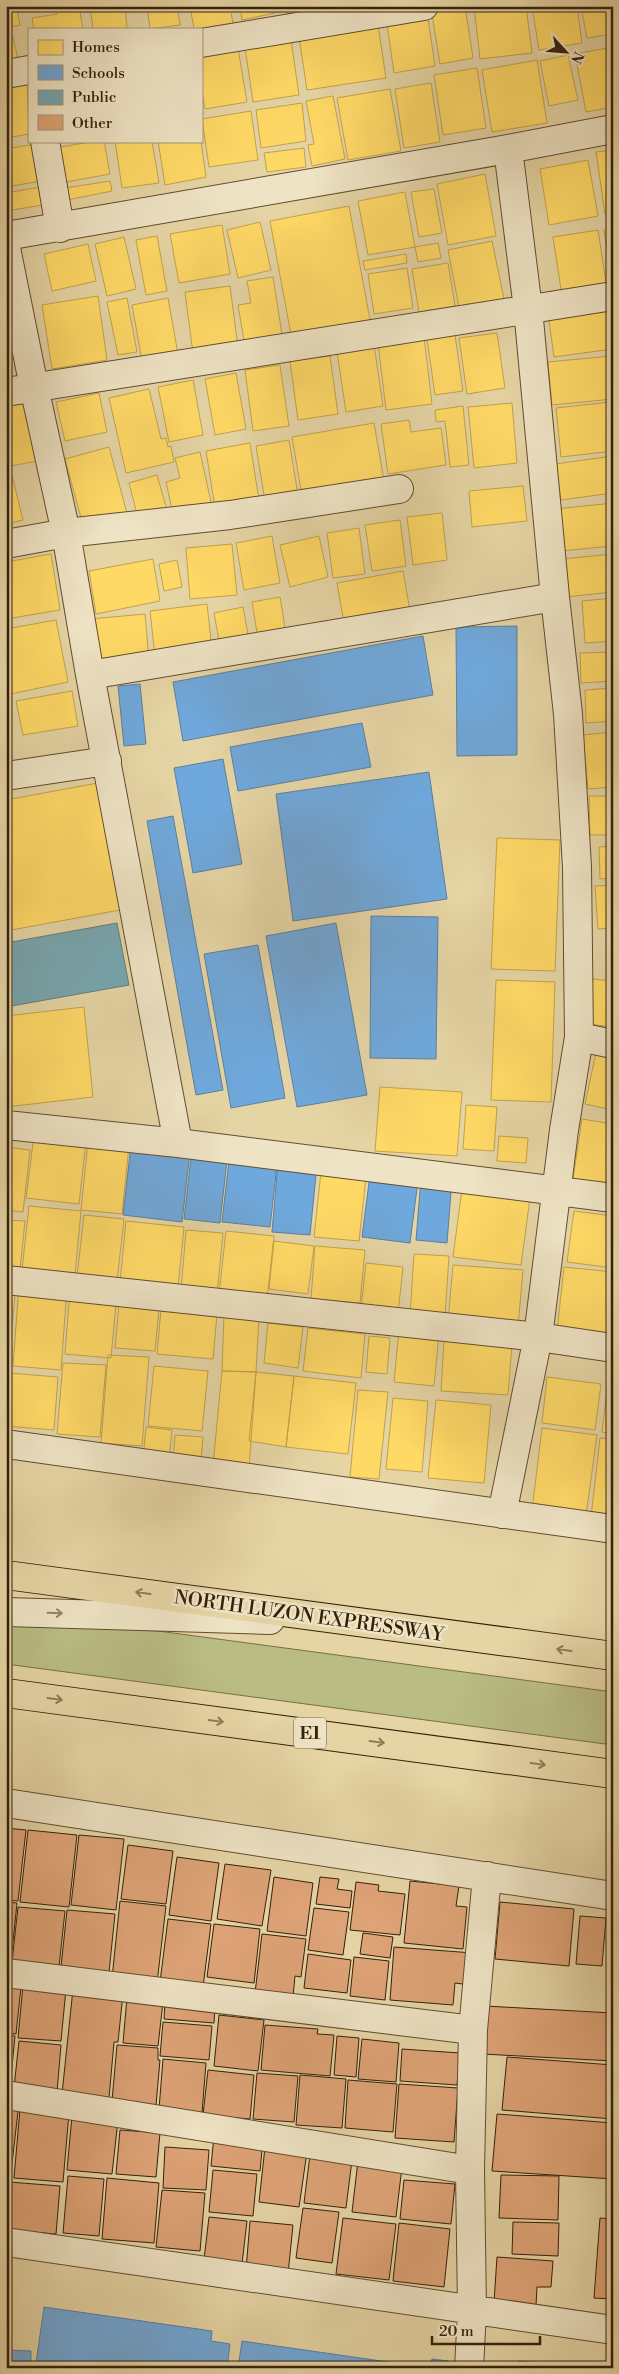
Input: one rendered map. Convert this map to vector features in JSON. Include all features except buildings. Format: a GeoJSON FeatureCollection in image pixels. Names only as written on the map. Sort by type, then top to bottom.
{"type":"FeatureCollection","features":[{"type":"Feature","properties":{"kind":"highway","name":"NORTH LUZON EXPRESSWAY"},"geometry":{"type":"LineString","coordinates":[[6,1575],[613,1656]]}},
{"type":"Feature","properties":{"kind":"highway","name":"E1"},"geometry":{"type":"LineString","coordinates":[[6,1693],[613,1774]]}},
{"type":"Feature","properties":{"kind":"street"},"geometry":{"type":"LineString","coordinates":[[202,42],[424,6]]}},
{"type":"Feature","properties":{"kind":"street"},"geometry":{"type":"LineString","coordinates":[[6,74],[28,70]]}},
{"type":"Feature","properties":{"kind":"street"},"geometry":{"type":"LineString","coordinates":[[6,236],[613,129]]}},
{"type":"Feature","properties":{"kind":"street"},"geometry":{"type":"LineString","coordinates":[[45,142],[60,228]]}},
{"type":"Feature","properties":{"kind":"street"},"geometry":{"type":"LineString","coordinates":[[502,1514],[538,1337],[556,1190],[579,1037],[578,867],[568,714],[528,309],[508,149]]}},
{"type":"Feature","properties":{"kind":"street"},"geometry":{"type":"LineString","coordinates":[[6,248],[66,533],[90,675],[178,1143]]}},
{"type":"Feature","properties":{"kind":"street"},"geometry":{"type":"LineString","coordinates":[[6,392],[613,296]]}},
{"type":"Feature","properties":{"kind":"street"},"geometry":{"type":"LineString","coordinates":[[6,544],[66,533],[230,515],[399,489]]}},
{"type":"Feature","properties":{"kind":"street"},"geometry":{"type":"LineString","coordinates":[[90,675],[555,596]]}},
{"type":"Feature","properties":{"kind":"street"},"geometry":{"type":"LineString","coordinates":[[6,776],[107,762]]}},
{"type":"Feature","properties":{"kind":"street"},"geometry":{"type":"LineString","coordinates":[[579,1037],[613,1044]]}},
{"type":"Feature","properties":{"kind":"street"},"geometry":{"type":"LineString","coordinates":[[6,1125],[178,1143],[613,1198]]}},
{"type":"Feature","properties":{"kind":"street"},"geometry":{"type":"LineString","coordinates":[[6,1280],[538,1337],[613,1348]]}},
{"type":"Feature","properties":{"kind":"street"},"geometry":{"type":"LineString","coordinates":[[6,1444],[613,1529]]}},
{"type":"Feature","properties":{"kind":"street"},"geometry":{"type":"LineString","coordinates":[[6,1612],[371,1624]]}},
{"type":"Feature","properties":{"kind":"street"},"geometry":{"type":"LineString","coordinates":[[6,1802],[613,1896]]}},
{"type":"Feature","properties":{"kind":"street"},"geometry":{"type":"LineString","coordinates":[[469,2368],[472,2311],[470,2170],[474,2030],[487,1876]]}},
{"type":"Feature","properties":{"kind":"street"},"geometry":{"type":"LineString","coordinates":[[6,1973],[474,2030]]}},
{"type":"Feature","properties":{"kind":"street"},"geometry":{"type":"LineString","coordinates":[[6,2095],[470,2170]]}},
{"type":"Feature","properties":{"kind":"street"},"geometry":{"type":"LineString","coordinates":[[6,2242],[613,2330]]}},
{"type":"Feature","properties":{"kind":"green space"},"geometry":{"type":"Polygon","coordinates":[[[6,1623],[158,1631],[613,1692],[613,1745],[6,1664],[6,1623]]]}}]}
